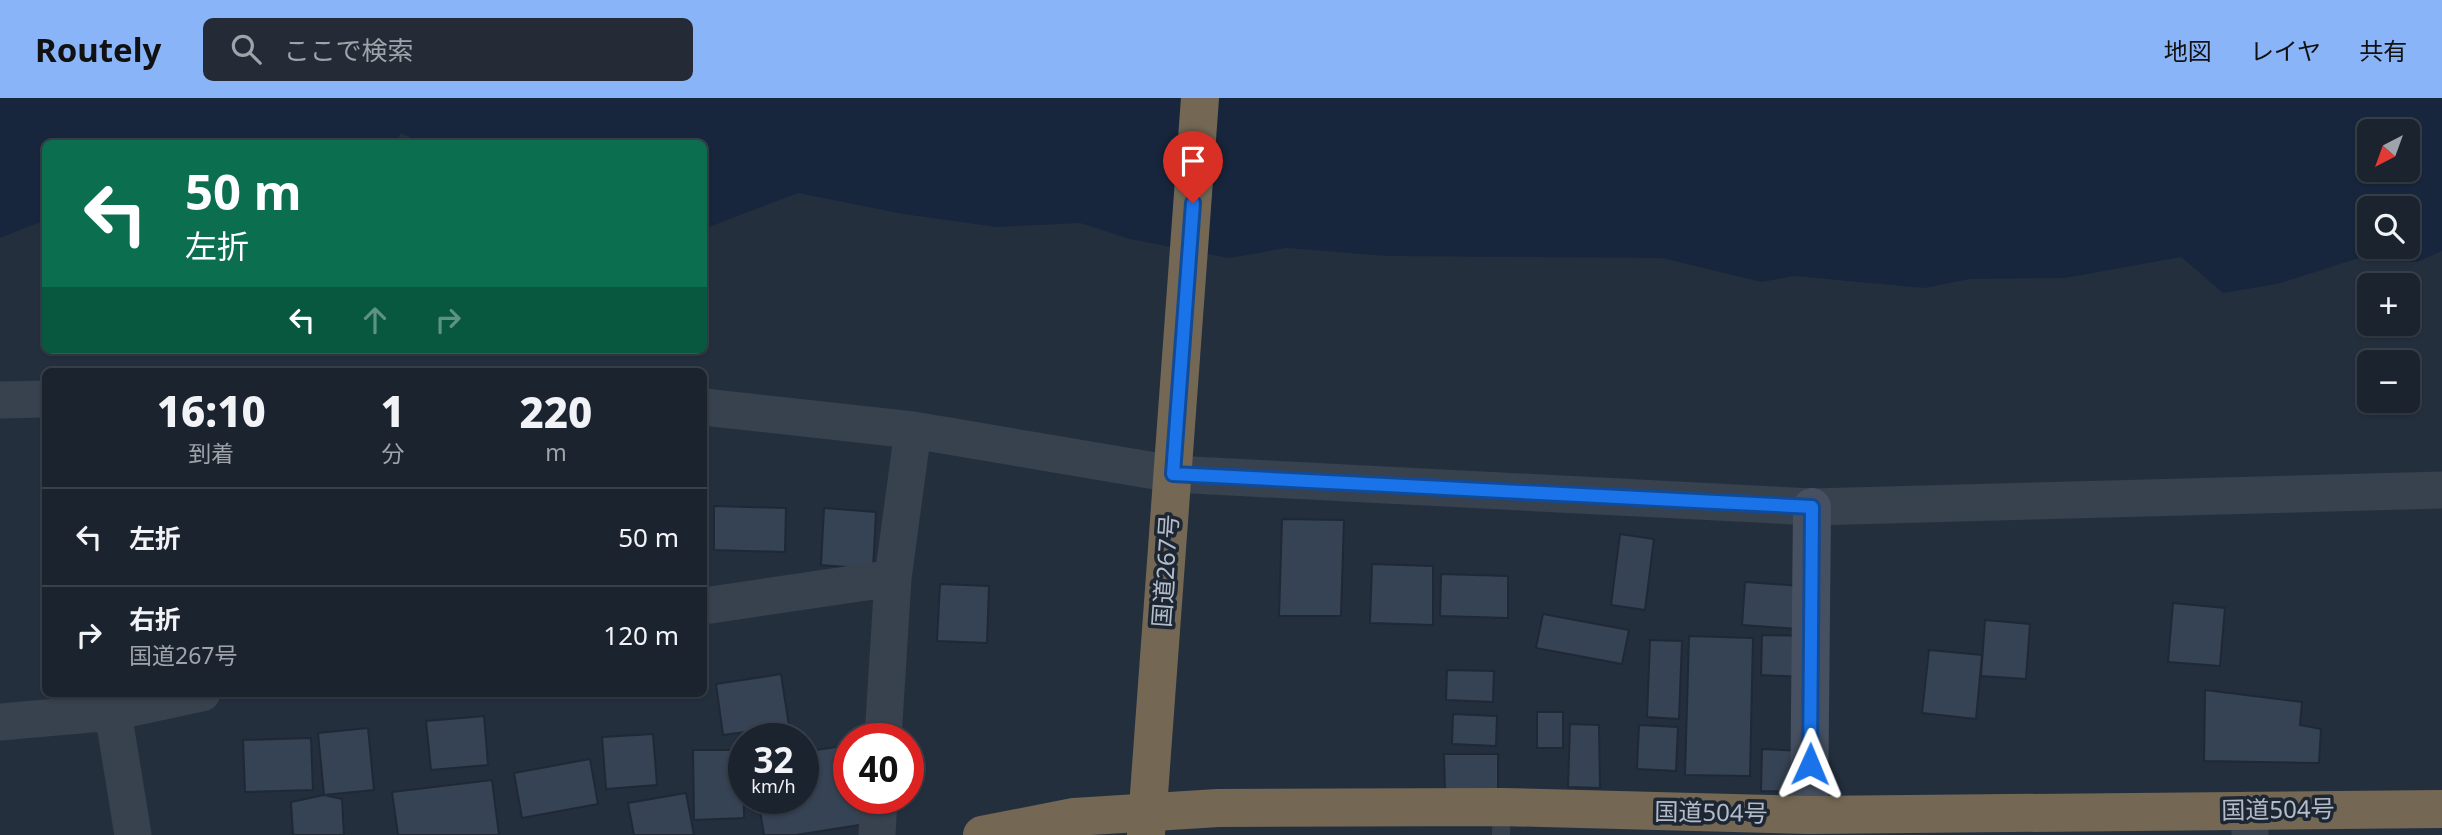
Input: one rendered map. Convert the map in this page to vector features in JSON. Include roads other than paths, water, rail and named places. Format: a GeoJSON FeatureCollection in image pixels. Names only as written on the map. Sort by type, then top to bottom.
{"type":"FeatureCollection","features":[{"type":"Feature","properties":{"kind":"highway","name":"国道267号"},"geometry":{"type":"LineString","coordinates":[[1147,824],[1200,98]]}},
{"type":"Feature","properties":{"kind":"highway","name":"国道504号"},"geometry":{"type":"LineString","coordinates":[[982,835],[1074,817],[1147,824],[1218,808],[1502,821],[1809,825],[2249,823],[2442,809]]}},
{"type":"Feature","properties":{"kind":"street"},"geometry":{"type":"LineString","coordinates":[[0,400],[42,399]]}},
{"type":"Feature","properties":{"kind":"street"},"geometry":{"type":"LineString","coordinates":[[707,407],[1175,457],[1812,507],[2442,490]]}},
{"type":"Feature","properties":{"kind":"street"},"geometry":{"type":"LineString","coordinates":[[884,723],[893,578],[913,430]]}},
{"type":"Feature","properties":{"kind":"street"},"geometry":{"type":"LineString","coordinates":[[1809,825],[1812,507]]}},
{"type":"Feature","properties":{"kind":"street"},"geometry":{"type":"LineString","coordinates":[[707,606],[893,578]]}},
{"type":"Feature","properties":{"kind":"street"},"geometry":{"type":"LineString","coordinates":[[0,722],[174,697]]}},
{"type":"Feature","properties":{"kind":"street"},"geometry":{"type":"LineString","coordinates":[[125,704],[132,835]]}},
{"type":"Feature","properties":{"kind":"street"},"geometry":{"type":"LineString","coordinates":[[877,835],[878,814]]}},
{"type":"Feature","properties":{"kind":"water"},"geometry":{"type":"Polygon","coordinates":[[[0,98],[2442,98],[2442,251],[2417,262],[2374,259],[2420,259],[2420,196],[2357,196],[2357,259],[2277,284],[2223,293],[2181,257],[2065,278],[1970,279],[1924,288],[1794,276],[1761,282],[1662,258],[1387,256],[1286,248],[1229,258],[1130,239],[1080,223],[997,227],[903,214],[798,193],[707,227],[707,140],[417,140],[400,133],[398,140],[42,140],[42,221],[0,238],[0,98]]]}}]}
